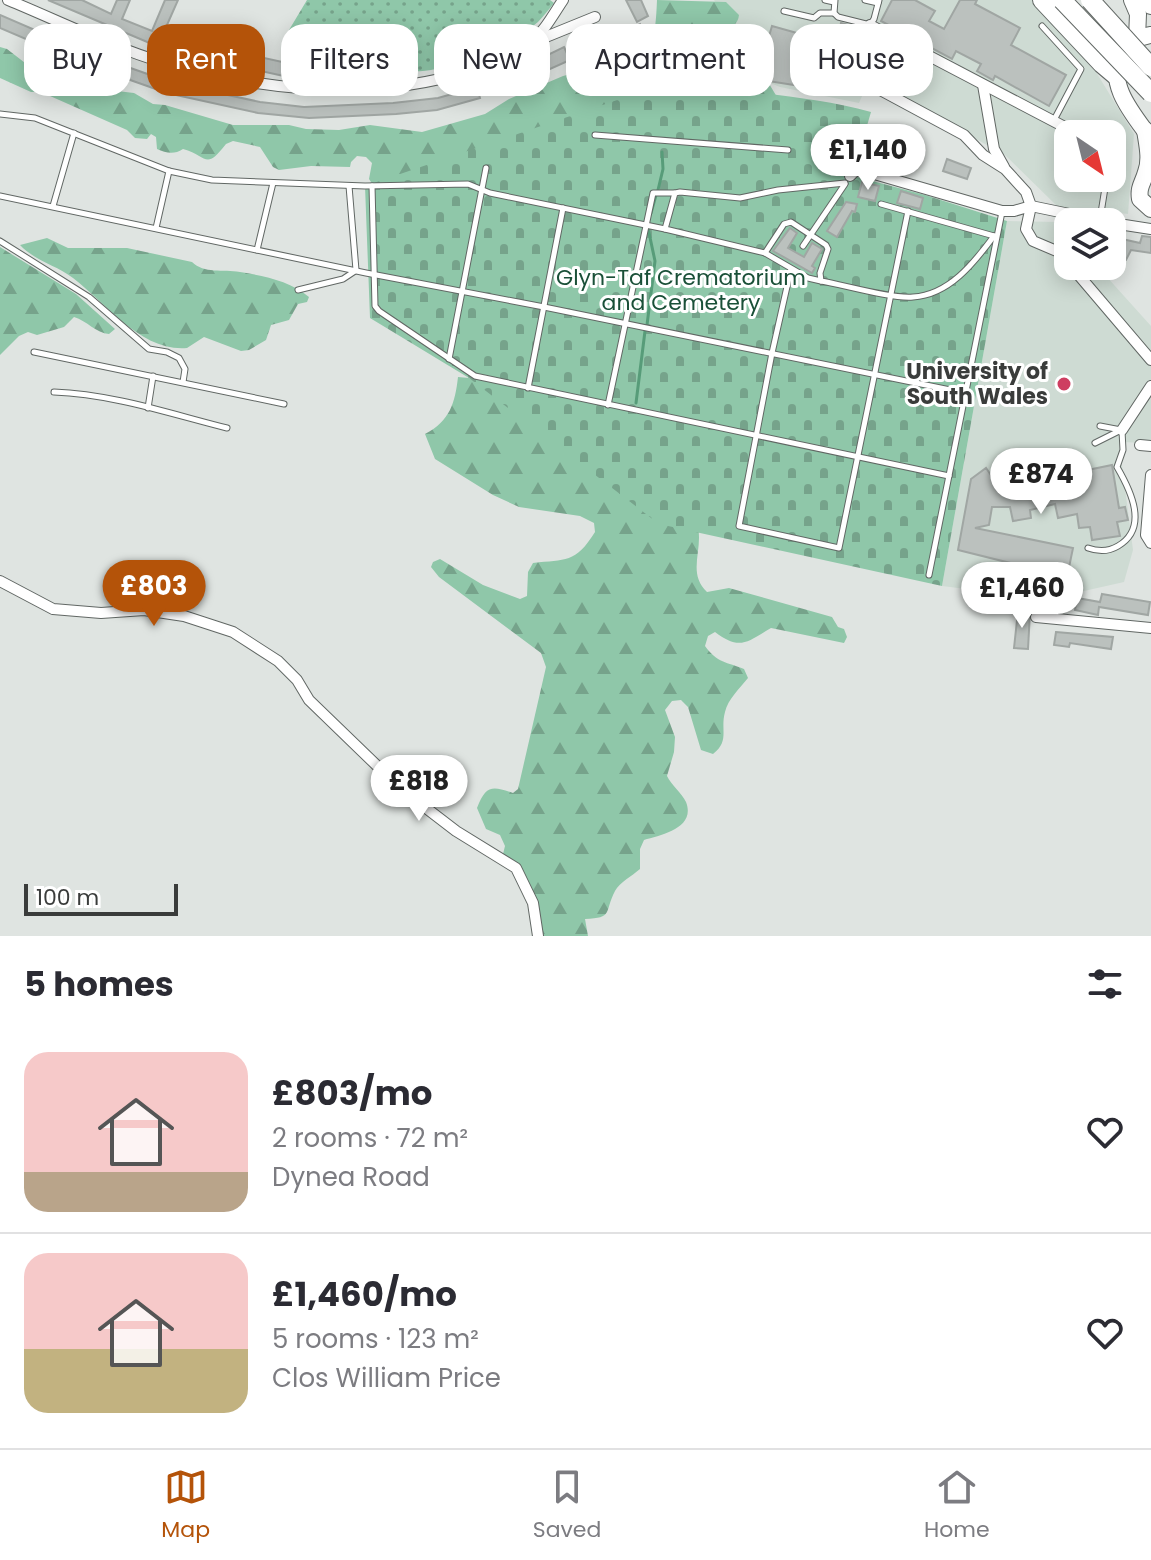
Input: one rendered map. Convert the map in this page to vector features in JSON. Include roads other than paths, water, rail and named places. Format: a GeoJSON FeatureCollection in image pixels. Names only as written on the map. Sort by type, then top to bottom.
{"type":"FeatureCollection","features":[{"type":"Feature","properties":{"kind":"highway"},"geometry":{"type":"LineString","coordinates":[[1042,0],[1115,75]]}},
{"type":"Feature","properties":{"kind":"highway"},"geometry":{"type":"LineString","coordinates":[[1062,0],[1151,93]]}},
{"type":"Feature","properties":{"kind":"highway"},"geometry":{"type":"LineString","coordinates":[[1090,0],[1151,67]]}},
{"type":"Feature","properties":{"kind":"main road"},"geometry":{"type":"LineString","coordinates":[[1132,0],[1144,37],[1125,48],[1115,75],[1122,94],[1148,134],[1147,170],[1139,190],[1140,199],[1151,209]]}},
{"type":"Feature","properties":{"kind":"main road"},"geometry":{"type":"LineString","coordinates":[[1147,0],[1151,6]]}},
{"type":"Feature","properties":{"kind":"street"},"geometry":{"type":"LineString","coordinates":[[8,0],[162,62],[232,80],[293,88],[351,89],[401,87],[434,81]]}},
{"type":"Feature","properties":{"kind":"street"},"geometry":{"type":"LineString","coordinates":[[544,24],[563,0]]}},
{"type":"Feature","properties":{"kind":"street"},"geometry":{"type":"LineString","coordinates":[[550,35],[595,17]]}},
{"type":"Feature","properties":{"kind":"street"},"geometry":{"type":"LineString","coordinates":[[933,59],[1054,121]]}},
{"type":"Feature","properties":{"kind":"street"},"geometry":{"type":"LineString","coordinates":[[983,85],[994,149],[1005,169],[1026,192],[1031,206],[1026,229],[1033,241],[1054,250]]}},
{"type":"Feature","properties":{"kind":"street"},"geometry":{"type":"LineString","coordinates":[[892,96],[964,135],[983,155],[1005,169]]}},
{"type":"Feature","properties":{"kind":"street"},"geometry":{"type":"LineString","coordinates":[[848,180],[857,169],[1002,211],[1031,206],[1054,211]]}},
{"type":"Feature","properties":{"kind":"street"},"geometry":{"type":"LineString","coordinates":[[1126,225],[1151,229]]}},
{"type":"Feature","properties":{"kind":"street"},"geometry":{"type":"LineString","coordinates":[[1084,280],[1151,360]]}},
{"type":"Feature","properties":{"kind":"street"},"geometry":{"type":"LineString","coordinates":[[1122,430],[1151,386]]}},
{"type":"Feature","properties":{"kind":"street"},"geometry":{"type":"LineString","coordinates":[[1151,475],[1146,535],[1151,543]]}},
{"type":"Feature","properties":{"kind":"street"},"geometry":{"type":"LineString","coordinates":[[0,581],[53,609],[101,613],[144,610],[184,616],[233,632],[278,661],[297,680],[309,700],[400,788],[456,831],[516,868],[533,903],[538,936]]}},
{"type":"Feature","properties":{"kind":"street"},"geometry":{"type":"LineString","coordinates":[[1036,617],[1151,628]]}},
{"type":"Feature","properties":{"kind":"lane"},"geometry":{"type":"LineString","coordinates":[[825,0],[834,1],[834,13]]}},
{"type":"Feature","properties":{"kind":"lane"},"geometry":{"type":"LineString","coordinates":[[865,0],[878,1],[870,24]]}},
{"type":"Feature","properties":{"kind":"lane"},"geometry":{"type":"LineString","coordinates":[[784,11],[814,18],[820,13],[834,13],[838,17],[866,24]]}},
{"type":"Feature","properties":{"kind":"lane"},"geometry":{"type":"LineString","coordinates":[[1042,26],[1081,69],[1055,120]]}},
{"type":"Feature","properties":{"kind":"lane"},"geometry":{"type":"LineString","coordinates":[[0,114],[24,115],[169,171],[227,183],[349,186],[468,184],[483,190],[765,253],[808,278],[911,298],[938,290],[965,272],[995,234]]}},
{"type":"Feature","properties":{"kind":"lane"},"geometry":{"type":"LineString","coordinates":[[53,206],[74,133]]}},
{"type":"Feature","properties":{"kind":"lane"},"geometry":{"type":"LineString","coordinates":[[595,135],[788,150]]}},
{"type":"Feature","properties":{"kind":"lane"},"geometry":{"type":"LineString","coordinates":[[449,359],[486,168]]}},
{"type":"Feature","properties":{"kind":"lane"},"geometry":{"type":"LineString","coordinates":[[156,228],[169,171]]}},
{"type":"Feature","properties":{"kind":"lane"},"geometry":{"type":"LineString","coordinates":[[608,405],[653,193],[740,198],[848,180]]}},
{"type":"Feature","properties":{"kind":"lane"},"geometry":{"type":"LineString","coordinates":[[803,246],[848,180]]}},
{"type":"Feature","properties":{"kind":"lane"},"geometry":{"type":"LineString","coordinates":[[257,250],[273,183]]}},
{"type":"Feature","properties":{"kind":"lane"},"geometry":{"type":"LineString","coordinates":[[349,186],[356,270]]}},
{"type":"Feature","properties":{"kind":"lane"},"geometry":{"type":"LineString","coordinates":[[372,186],[373,301],[379,311],[475,376],[949,476]]}},
{"type":"Feature","properties":{"kind":"lane"},"geometry":{"type":"LineString","coordinates":[[665,229],[675,193]]}},
{"type":"Feature","properties":{"kind":"lane"},"geometry":{"type":"LineString","coordinates":[[0,196],[965,393]]}},
{"type":"Feature","properties":{"kind":"lane"},"geometry":{"type":"LineString","coordinates":[[881,204],[995,234]]}},
{"type":"Feature","properties":{"kind":"lane"},"geometry":{"type":"LineString","coordinates":[[527,388],[563,208]]}},
{"type":"Feature","properties":{"kind":"lane"},"geometry":{"type":"LineString","coordinates":[[791,269],[739,526],[839,548],[908,211]]}},
{"type":"Feature","properties":{"kind":"lane"},"geometry":{"type":"LineString","coordinates":[[929,575],[1002,211]]}},
{"type":"Feature","properties":{"kind":"lane"},"geometry":{"type":"LineString","coordinates":[[765,253],[787,222],[828,249],[820,273],[821,281]]}},
{"type":"Feature","properties":{"kind":"lane"},"geometry":{"type":"LineString","coordinates":[[0,241],[89,297],[149,349],[179,358],[185,369],[183,382]]}},
{"type":"Feature","properties":{"kind":"lane"},"geometry":{"type":"LineString","coordinates":[[298,290],[343,279],[356,270]]}},
{"type":"Feature","properties":{"kind":"lane"},"geometry":{"type":"LineString","coordinates":[[34,352],[284,404]]}},
{"type":"Feature","properties":{"kind":"lane"},"geometry":{"type":"LineString","coordinates":[[148,408],[153,376]]}},
{"type":"Feature","properties":{"kind":"lane"},"geometry":{"type":"LineString","coordinates":[[54,392],[148,408],[227,428]]}},
{"type":"Feature","properties":{"kind":"lane"},"geometry":{"type":"LineString","coordinates":[[1100,426],[1122,430]]}},
{"type":"Feature","properties":{"kind":"lane"},"geometry":{"type":"LineString","coordinates":[[1095,443],[1122,430]]}},
{"type":"Feature","properties":{"kind":"lane"},"geometry":{"type":"LineString","coordinates":[[1088,548],[1099,552],[1112,549],[1133,532],[1136,519],[1129,488],[1117,467],[1123,450],[1122,430]]}},
{"type":"Feature","properties":{"kind":"waterway"},"geometry":{"type":"LineString","coordinates":[[658,190],[663,169],[662,152]]}},
{"type":"Feature","properties":{"kind":"waterway"},"geometry":{"type":"LineString","coordinates":[[651,213],[656,195]]}},
{"type":"Feature","properties":{"kind":"waterway"},"geometry":{"type":"LineString","coordinates":[[647,325],[655,261],[648,228]]}},
{"type":"Feature","properties":{"kind":"waterway"},"geometry":{"type":"LineString","coordinates":[[636,403],[645,331]]}},
{"type":"Feature","properties":{"kind":"place","name":"University of South Wales"},"geometry":{"type":"Point","coordinates":[1064,384]}},
{"type":"Feature","properties":{"kind":"park label","name":"Glyn-Taf Crematorium and Cemetery"},"geometry":{"type":"Point","coordinates":[681,290]}}]}
